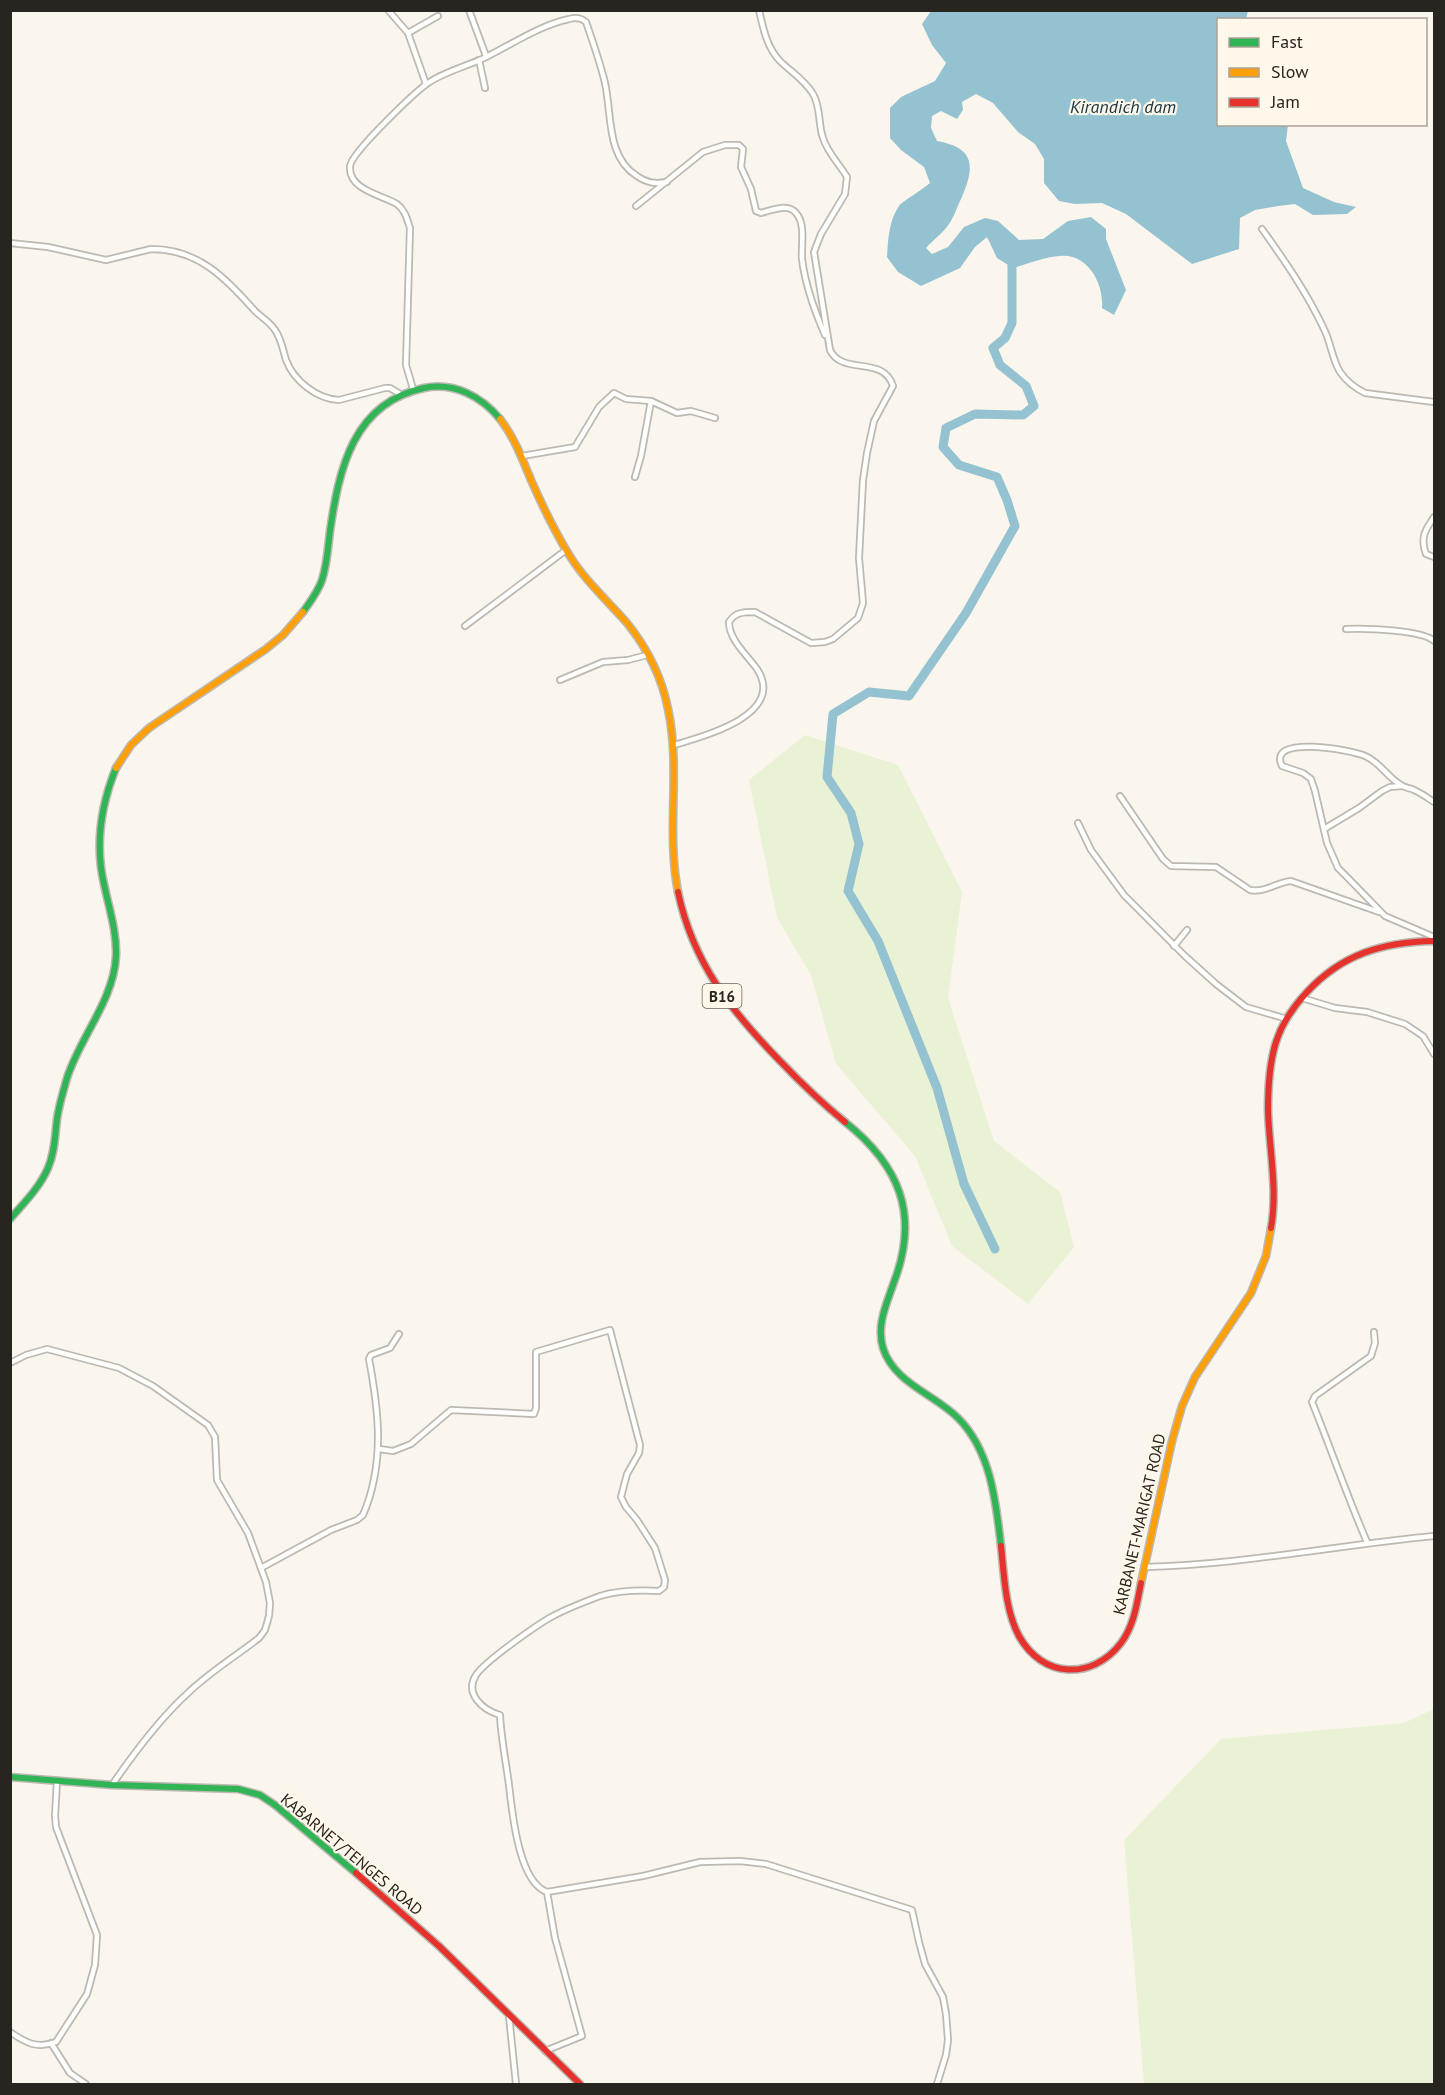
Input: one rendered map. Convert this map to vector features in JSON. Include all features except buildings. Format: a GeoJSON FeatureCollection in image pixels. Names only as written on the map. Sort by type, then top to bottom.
{"type":"FeatureCollection","features":[{"type":"Feature","properties":{"kind":"main road","name":"KARBANET-MARIGAT ROAD"},"geometry":{"type":"LineString","coordinates":[[10,1219],[39,1183],[48,1167],[54,1149],[63,1090],[71,1066],[113,975],[116,955],[112,923],[102,879],[100,845],[102,814],[117,765],[132,743],[151,725],[248,663],[294,624],[315,597],[322,580],[343,461],[360,429],[372,415],[400,394],[413,390],[441,387],[470,392],[486,402],[504,423],[566,550],[581,575],[630,627],[641,642],[663,689],[674,745],[674,868],[680,901],[692,940],[712,982],[743,1022],[809,1091],[864,1138],[887,1162],[902,1199],[906,1219],[900,1267],[880,1328],[882,1344],[890,1363],[899,1374],[955,1415],[970,1432],[993,1485],[1005,1578],[1014,1623],[1019,1637],[1042,1661],[1059,1669],[1076,1670],[1094,1666],[1108,1658],[1118,1648],[1127,1631],[1163,1488],[1172,1440],[1184,1399],[1202,1364],[1255,1286],[1269,1249],[1274,1192],[1268,1130],[1268,1083],[1271,1060],[1287,1019],[1300,997],[1324,974],[1338,965],[1367,951],[1387,945],[1434,939]]}},
{"type":"Feature","properties":{"kind":"main road","name":"KABARNET/TENGES ROAD"},"geometry":{"type":"LineString","coordinates":[[10,1777],[112,1785],[238,1789],[260,1795],[275,1805],[395,1906],[462,1968],[580,2085]]}},
{"type":"Feature","properties":{"kind":"street"},"geometry":{"type":"LineString","coordinates":[[388,10],[408,33],[426,84]]}},
{"type":"Feature","properties":{"kind":"street"},"geometry":{"type":"LineString","coordinates":[[469,10],[486,56]]}},
{"type":"Feature","properties":{"kind":"street"},"geometry":{"type":"LineString","coordinates":[[759,10],[763,29],[774,52],[813,93],[825,145],[848,177],[845,194],[821,234],[814,252],[827,340]]}},
{"type":"Feature","properties":{"kind":"street"},"geometry":{"type":"LineString","coordinates":[[408,33],[438,16]]}},
{"type":"Feature","properties":{"kind":"street"},"geometry":{"type":"LineString","coordinates":[[413,390],[406,365],[410,228],[402,209],[397,204],[362,188],[352,175],[350,166],[360,150],[426,84],[443,74],[479,60],[554,24],[570,18],[582,19],[586,22],[605,81],[612,138],[619,156],[633,174],[643,180],[658,184],[667,182]]}},
{"type":"Feature","properties":{"kind":"street"},"geometry":{"type":"LineString","coordinates":[[479,60],[485,88]]}},
{"type":"Feature","properties":{"kind":"street"},"geometry":{"type":"LineString","coordinates":[[636,206],[704,152],[725,145],[742,146],[741,167],[751,189],[756,211],[761,213],[789,208],[795,211],[800,220],[804,269],[818,319],[836,360],[880,371],[889,378],[893,386],[874,421],[863,480],[859,558],[863,596],[862,610],[853,624],[841,634],[818,643],[805,641],[755,612],[733,616],[729,622],[731,635],[762,680],[760,698],[750,712],[732,725],[695,740],[674,745]]}},
{"type":"Feature","properties":{"kind":"street"},"geometry":{"type":"LineString","coordinates":[[1262,229],[1318,316],[1326,332],[1336,364],[1348,382],[1365,393],[1434,402]]}},
{"type":"Feature","properties":{"kind":"street"},"geometry":{"type":"LineString","coordinates":[[10,243],[48,247],[106,260],[151,249],[197,259],[216,270],[260,317],[275,329],[297,379],[316,393],[332,400],[385,388],[390,388],[400,394]]}},
{"type":"Feature","properties":{"kind":"street"},"geometry":{"type":"LineString","coordinates":[[522,456],[575,447],[599,407],[613,393],[626,399],[651,401],[677,413],[691,411],[715,418]]}},
{"type":"Feature","properties":{"kind":"street"},"geometry":{"type":"LineString","coordinates":[[635,477],[651,401]]}},
{"type":"Feature","properties":{"kind":"street"},"geometry":{"type":"LineString","coordinates":[[1434,517],[1424,531],[1422,541],[1426,554],[1434,557]]}},
{"type":"Feature","properties":{"kind":"street"},"geometry":{"type":"LineString","coordinates":[[465,626],[566,550]]}},
{"type":"Feature","properties":{"kind":"street"},"geometry":{"type":"LineString","coordinates":[[1346,629],[1387,630],[1427,637],[1434,641]]}},
{"type":"Feature","properties":{"kind":"street"},"geometry":{"type":"LineString","coordinates":[[560,680],[603,662],[628,660],[647,655]]}},
{"type":"Feature","properties":{"kind":"street"},"geometry":{"type":"LineString","coordinates":[[1403,786],[1377,763],[1362,754],[1315,747],[1289,748],[1280,756],[1282,766],[1311,779],[1327,843],[1338,868],[1390,919],[1434,939]]}},
{"type":"Feature","properties":{"kind":"street"},"geometry":{"type":"LineString","coordinates":[[1324,829],[1393,786],[1416,790],[1434,802]]}},
{"type":"Feature","properties":{"kind":"street"},"geometry":{"type":"LineString","coordinates":[[1120,796],[1163,859],[1172,866],[1216,867],[1255,891],[1284,881],[1291,881],[1382,913]]}},
{"type":"Feature","properties":{"kind":"street"},"geometry":{"type":"LineString","coordinates":[[1078,823],[1086,841],[1112,880],[1131,904],[1174,946],[1235,1000],[1254,1010],[1287,1019]]}},
{"type":"Feature","properties":{"kind":"street"},"geometry":{"type":"LineString","coordinates":[[1174,946],[1187,930]]}},
{"type":"Feature","properties":{"kind":"street"},"geometry":{"type":"LineString","coordinates":[[1300,997],[1335,1008],[1367,1012],[1405,1024],[1423,1036],[1434,1054]]}},
{"type":"Feature","properties":{"kind":"street"},"geometry":{"type":"LineString","coordinates":[[379,1449],[393,1450],[411,1444],[451,1410],[534,1414],[536,1408],[536,1352],[610,1330],[640,1445],[639,1453],[627,1474],[621,1497],[655,1548],[665,1580],[664,1587],[659,1591],[615,1592],[555,1615],[483,1667],[475,1677],[472,1686],[478,1702],[488,1710],[500,1715],[510,1802],[519,1845],[533,1880],[541,1890],[546,1892],[624,1880],[700,1862],[746,1862],[789,1870],[912,1910],[926,1964],[943,1997],[946,2014],[948,2040],[937,2085]]}},
{"type":"Feature","properties":{"kind":"street"},"geometry":{"type":"LineString","coordinates":[[1367,1542],[1347,1498],[1333,1454],[1312,1402],[1315,1396],[1371,1356],[1375,1343],[1374,1332]]}},
{"type":"Feature","properties":{"kind":"street"},"geometry":{"type":"LineString","coordinates":[[261,1568],[359,1518],[366,1505],[379,1449],[369,1359],[371,1355],[390,1348],[399,1334]]}},
{"type":"Feature","properties":{"kind":"street"},"geometry":{"type":"LineString","coordinates":[[10,1363],[26,1355],[47,1349],[119,1368],[153,1386],[208,1425],[215,1437],[217,1480],[248,1533],[261,1568],[270,1603],[267,1624],[259,1638],[211,1673],[179,1701],[112,1785]]}},
{"type":"Feature","properties":{"kind":"street"},"geometry":{"type":"LineString","coordinates":[[1144,1567],[1181,1566],[1367,1542],[1434,1536]]}},
{"type":"Feature","properties":{"kind":"street"},"geometry":{"type":"LineString","coordinates":[[10,2032],[26,2043],[39,2046],[59,2038],[87,1994],[95,1965],[97,1935],[56,1827],[57,1781]]}},
{"type":"Feature","properties":{"kind":"street"},"geometry":{"type":"LineString","coordinates":[[545,2051],[582,2036],[555,1938],[546,1892]]}},
{"type":"Feature","properties":{"kind":"street"},"geometry":{"type":"LineString","coordinates":[[509,2016],[516,2085]]}},
{"type":"Feature","properties":{"kind":"street"},"geometry":{"type":"LineString","coordinates":[[51,2043],[70,2073],[86,2085]]}},
{"type":"Feature","properties":{"kind":"green space"},"geometry":{"type":"Polygon","coordinates":[[[805,735],[898,765],[962,892],[948,998],[994,1141],[1060,1192],[1074,1247],[1028,1304],[952,1246],[915,1156],[836,1064],[811,975],[777,918],[749,780],[805,735]]]}},
{"type":"Feature","properties":{"kind":"green space"},"geometry":{"type":"Polygon","coordinates":[[[1434,1709],[1434,2084],[1144,2084],[1124,1840],[1221,1739],[1404,1723],[1434,1709]]]}},
{"type":"Feature","properties":{"kind":"water","name":"Kirandich dam"},"geometry":{"type":"Polygon","coordinates":[[[931,11],[1248,11],[1246,18],[1217,18],[1217,126],[1288,126],[1286,141],[1303,188],[1334,202],[1356,207],[1347,214],[1313,215],[1295,204],[1255,210],[1240,218],[1239,249],[1192,264],[1126,214],[1102,203],[1075,204],[1059,201],[1044,183],[1044,159],[1035,144],[1018,132],[993,103],[976,94],[962,102],[963,110],[957,119],[941,111],[932,116],[931,128],[937,141],[959,149],[965,154],[970,168],[966,188],[951,221],[926,248],[932,254],[948,247],[964,227],[985,218],[998,221],[1019,240],[1043,239],[1068,221],[1091,217],[1106,229],[1106,239],[1126,290],[1114,315],[1102,308],[1097,280],[1079,259],[1060,256],[1013,268],[997,258],[987,237],[975,247],[960,268],[921,286],[898,272],[887,257],[893,217],[899,206],[930,183],[924,167],[901,150],[890,138],[890,108],[901,97],[935,81],[946,63],[932,45],[922,24],[931,11]]]}},
{"type":"Feature","properties":{"kind":"waterway"},"geometry":{"type":"LineString","coordinates":[[995,1249],[964,1184],[937,1088],[878,941],[848,891],[859,844],[851,813],[827,777],[833,714],[869,692],[909,696],[966,613],[1015,526],[997,477],[959,465],[943,447],[946,428],[975,414],[1023,415],[1034,406],[1026,386],[1000,365],[993,348],[1005,338],[1012,323],[1012,258]]}},
{"type":"Feature","properties":{"kind":"traffic: fast"},"geometry":{"type":"LineString","coordinates":[[303,612],[314,597],[324,574],[338,485],[345,462],[365,423],[381,408],[400,396],[435,387],[446,387],[466,393],[484,404],[500,419]]}},
{"type":"Feature","properties":{"kind":"traffic: fast"},"geometry":{"type":"LineString","coordinates":[[10,1219],[36,1188],[48,1168],[67,1078],[103,1003],[114,972],[115,938],[101,869],[100,840],[103,811],[116,768]]}},
{"type":"Feature","properties":{"kind":"traffic: fast"},"geometry":{"type":"LineString","coordinates":[[845,1122],[864,1138],[891,1174],[900,1193],[904,1213],[905,1234],[902,1257],[882,1323],[883,1348],[888,1360],[896,1370],[958,1418],[978,1446],[985,1461],[994,1495],[1001,1546]]}},
{"type":"Feature","properties":{"kind":"traffic: fast"},"geometry":{"type":"LineString","coordinates":[[10,1777],[112,1785],[238,1789],[260,1795],[356,1873]]}},
{"type":"Feature","properties":{"kind":"traffic: slow"},"geometry":{"type":"LineString","coordinates":[[500,419],[514,440],[544,508],[574,563],[627,623],[647,653],[658,675],[672,732],[673,846],[678,892]]}},
{"type":"Feature","properties":{"kind":"traffic: slow"},"geometry":{"type":"LineString","coordinates":[[116,768],[131,745],[149,728],[266,649],[283,635],[303,612]]}},
{"type":"Feature","properties":{"kind":"traffic: slow"},"geometry":{"type":"LineString","coordinates":[[1141,1583],[1172,1441],[1182,1406],[1195,1377],[1251,1293],[1266,1256],[1271,1228]]}},
{"type":"Feature","properties":{"kind":"traffic: jam"},"geometry":{"type":"LineString","coordinates":[[678,892],[693,941],[704,964],[730,1005],[789,1070],[845,1122]]}},
{"type":"Feature","properties":{"kind":"traffic: jam"},"geometry":{"type":"LineString","coordinates":[[1271,1228],[1274,1199],[1268,1110],[1270,1067],[1285,1022],[1302,997],[1320,979],[1349,959],[1398,944],[1434,941]]}},
{"type":"Feature","properties":{"kind":"traffic: jam"},"geometry":{"type":"LineString","coordinates":[[1001,1546],[1006,1592],[1014,1626],[1029,1650],[1054,1667],[1068,1670],[1082,1669],[1096,1664],[1109,1655],[1121,1643],[1129,1629],[1141,1583]]}},
{"type":"Feature","properties":{"kind":"traffic: jam"},"geometry":{"type":"LineString","coordinates":[[356,1873],[440,1947],[580,2084]]}}]}
